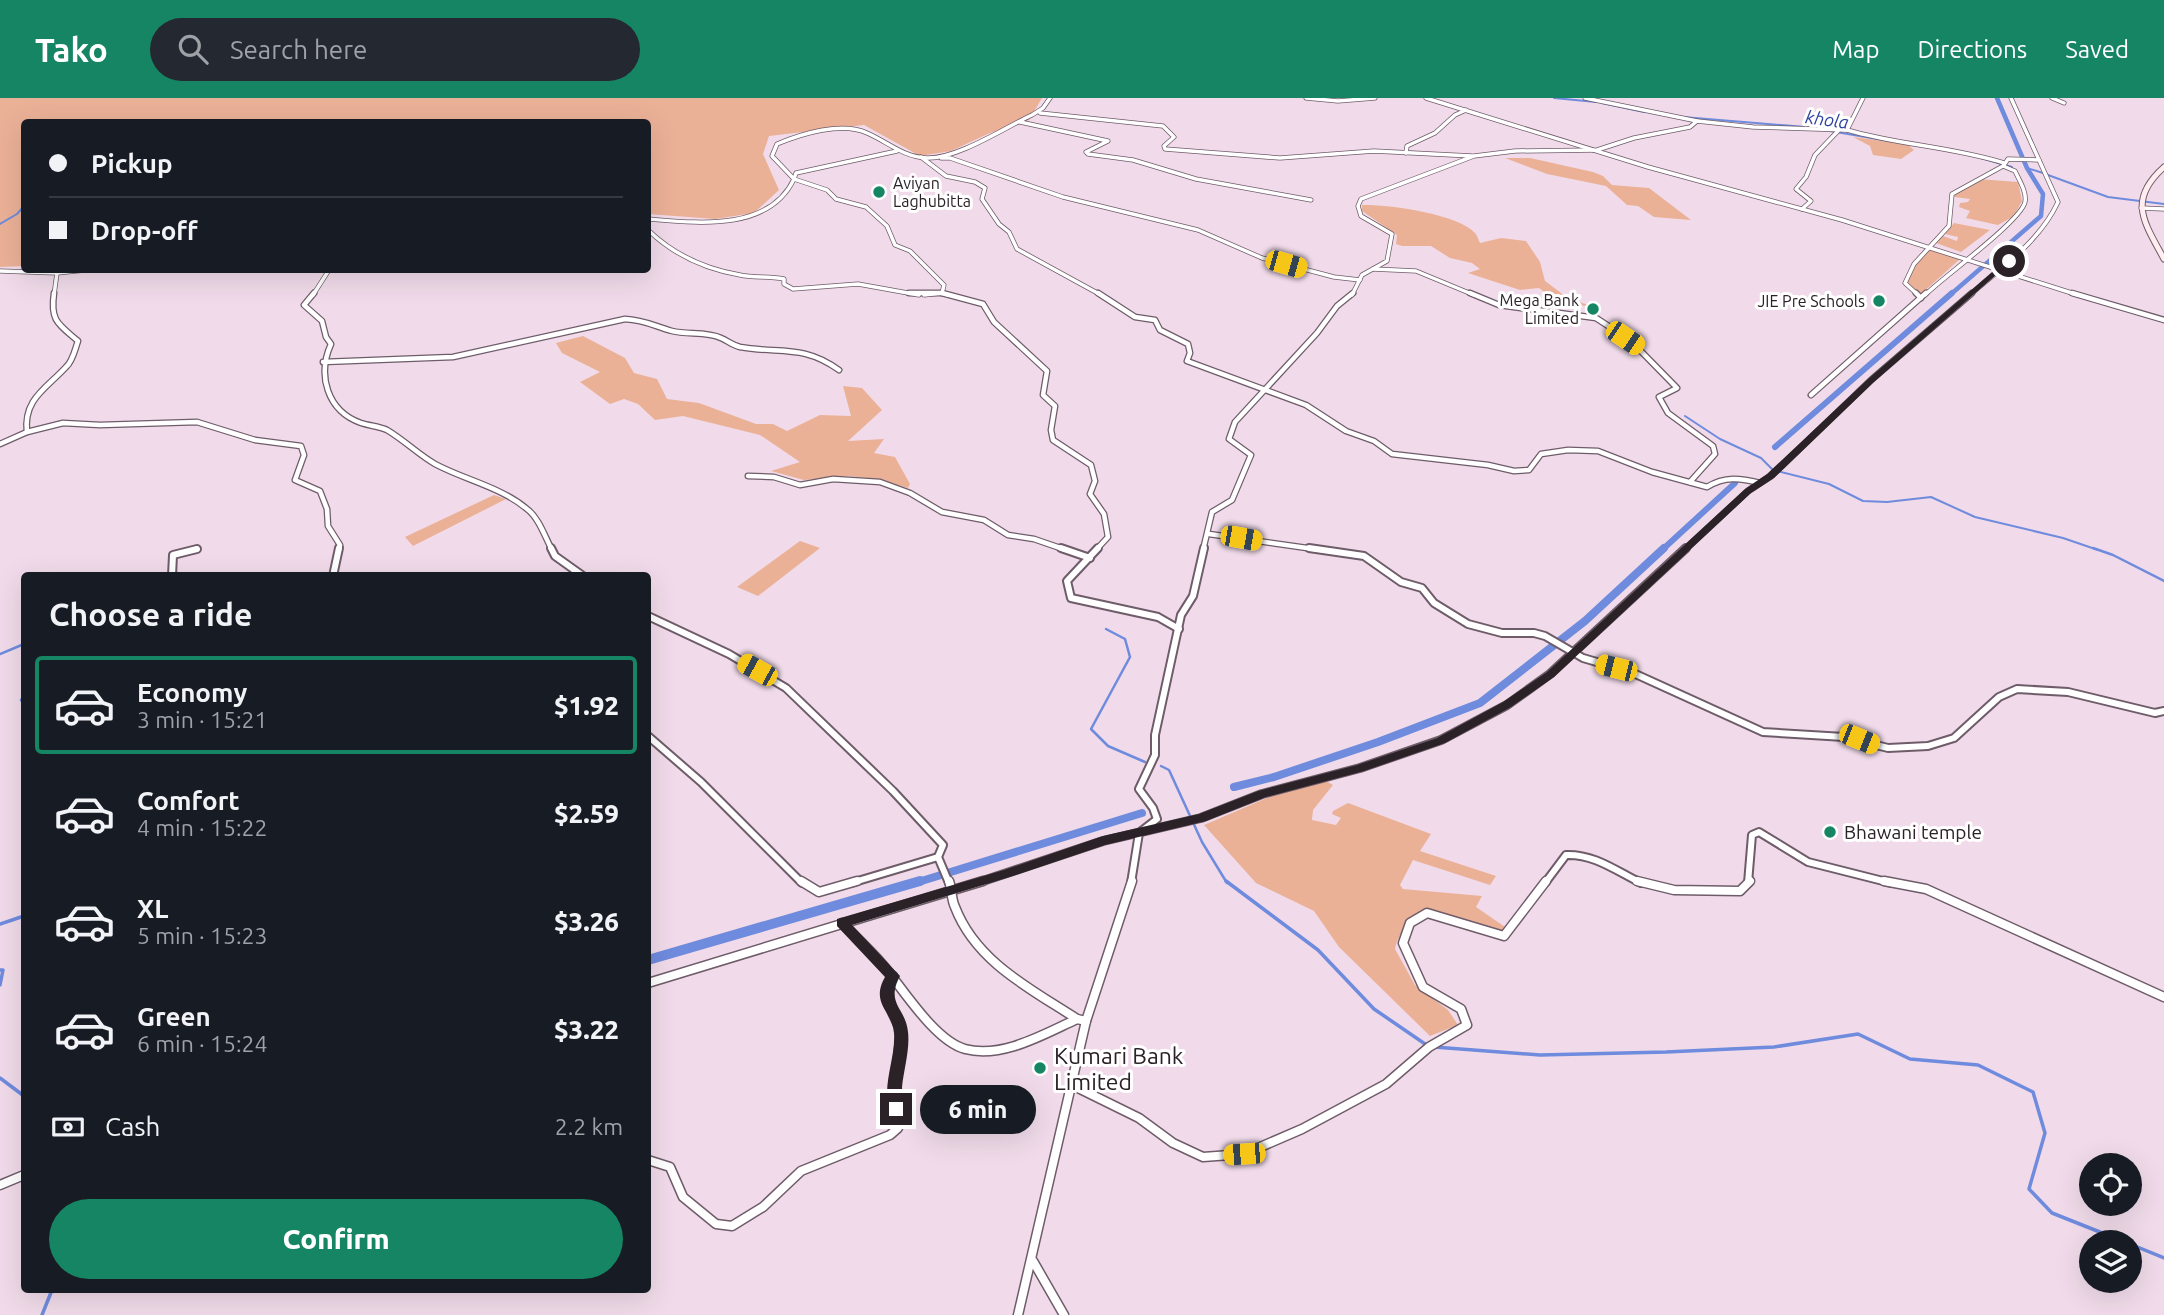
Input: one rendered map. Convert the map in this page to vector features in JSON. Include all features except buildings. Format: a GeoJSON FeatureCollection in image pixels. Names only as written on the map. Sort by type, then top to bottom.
{"type":"FeatureCollection","features":[{"type":"Feature","properties":{"kind":"street"},"geometry":{"type":"LineString","coordinates":[[1039,113],[1050,98]]}},
{"type":"Feature","properties":{"kind":"street"},"geometry":{"type":"LineString","coordinates":[[1306,98],[1338,101],[1375,98]]}},
{"type":"Feature","properties":{"kind":"street"},"geometry":{"type":"LineString","coordinates":[[1426,98],[1648,167],[1802,209],[2164,320]]}},
{"type":"Feature","properties":{"kind":"street"},"geometry":{"type":"LineString","coordinates":[[1585,98],[1697,121],[1753,127],[1847,130],[1884,141],[1972,153],[2004,164],[2018,158],[2039,160]]}},
{"type":"Feature","properties":{"kind":"street"},"geometry":{"type":"LineString","coordinates":[[1847,130],[1863,98]]}},
{"type":"Feature","properties":{"kind":"street"},"geometry":{"type":"LineString","coordinates":[[651,982],[1103,841],[1201,818],[1262,794],[1360,768],[1441,740],[1507,705],[1550,674],[1871,380],[1998,271],[2049,222],[2058,202],[2011,98]]}},
{"type":"Feature","properties":{"kind":"street"},"geometry":{"type":"LineString","coordinates":[[2052,98],[2064,103]]}},
{"type":"Feature","properties":{"kind":"street"},"geometry":{"type":"LineString","coordinates":[[1406,153],[1407,146],[1435,133],[1455,115],[1466,110]]}},
{"type":"Feature","properties":{"kind":"street"},"geometry":{"type":"LineString","coordinates":[[935,158],[984,140],[1039,113],[1163,126],[1174,136],[1164,146],[1165,149],[1179,152],[1238,153],[1288,158],[1374,151],[1474,156],[1515,151],[1597,150],[1634,138],[1690,127],[1697,121]]}},
{"type":"Feature","properties":{"kind":"street"},"geometry":{"type":"LineString","coordinates":[[1018,121],[1108,141],[1086,152],[1088,154],[1133,160],[1196,179],[1311,200]]}},
{"type":"Feature","properties":{"kind":"street"},"geometry":{"type":"LineString","coordinates":[[942,293],[944,285],[910,251],[895,245],[887,226],[873,213],[866,208],[836,199],[827,190],[794,179],[772,156],[777,144],[789,138],[854,129],[867,132],[897,151],[922,158],[950,158],[1063,197],[1198,230],[1262,258],[1334,277],[1360,280]]}},
{"type":"Feature","properties":{"kind":"street"},"geometry":{"type":"LineString","coordinates":[[1802,209],[1811,201],[1796,189],[1806,177],[1815,155],[1839,130]]}},
{"type":"Feature","properties":{"kind":"street"},"geometry":{"type":"LineString","coordinates":[[651,219],[710,223],[746,217],[775,204],[792,188],[796,173],[897,151]]}},
{"type":"Feature","properties":{"kind":"street"},"geometry":{"type":"LineString","coordinates":[[1018,1315],[1033,1261],[1086,1021],[1130,892],[1139,833],[1157,819],[1153,808],[1139,789],[1155,755],[1155,735],[1181,615],[1193,596],[1212,512],[1232,500],[1251,455],[1230,439],[1235,422],[1317,333],[1337,306],[1351,296],[1362,275],[1387,261],[1392,234],[1361,216],[1361,199],[1474,156]]}},
{"type":"Feature","properties":{"kind":"street"},"geometry":{"type":"LineString","coordinates":[[922,158],[946,176],[975,182],[985,188],[982,199],[999,224],[1009,232],[1017,248],[1061,274],[1078,280],[1135,317],[1155,320],[1160,330],[1188,344],[1190,353],[1187,361],[1306,405],[1346,431],[1374,441],[1392,454],[1488,465],[1514,471],[1528,470],[1541,454],[1568,450],[1598,451],[1652,472],[1707,487],[1720,477],[1760,483]]}},
{"type":"Feature","properties":{"kind":"street"},"geometry":{"type":"LineString","coordinates":[[1811,395],[2010,223],[2025,204],[2025,194],[2015,171],[2003,166],[1952,194],[1949,205],[1952,219],[1948,229],[1930,248],[1919,255],[1909,270],[1905,284],[1921,298]]}},
{"type":"Feature","properties":{"kind":"street"},"geometry":{"type":"LineString","coordinates":[[2164,167],[2144,187],[2140,204],[2143,218],[2164,259]]}},
{"type":"Feature","properties":{"kind":"street"},"geometry":{"type":"LineString","coordinates":[[2140,204],[2164,209]]}},
{"type":"Feature","properties":{"kind":"street"},"geometry":{"type":"LineString","coordinates":[[651,233],[664,245],[695,263],[743,276],[761,275],[784,279],[784,284],[793,289],[858,284],[921,295],[942,293],[983,304],[995,322],[1046,372],[1043,395],[1055,407],[1051,430],[1053,440],[1091,465],[1095,481],[1090,494],[1104,514],[1108,537],[1067,581],[1072,597],[1158,617],[1179,629]]}},
{"type":"Feature","properties":{"kind":"street"},"geometry":{"type":"LineString","coordinates":[[1373,269],[1416,271],[1499,305],[1596,318],[1610,324],[1644,351],[1677,388],[1659,397],[1668,413],[1713,446],[1715,454],[1690,482]]}},
{"type":"Feature","properties":{"kind":"street"},"geometry":{"type":"LineString","coordinates":[[0,271],[21,272]]}},
{"type":"Feature","properties":{"kind":"street"},"geometry":{"type":"LineString","coordinates":[[27,432],[25,416],[43,387],[69,365],[78,341],[55,321],[52,307],[57,273]]}},
{"type":"Feature","properties":{"kind":"street"},"geometry":{"type":"LineString","coordinates":[[328,273],[323,283],[304,305],[322,321],[326,337],[331,344],[323,362],[330,398],[345,414],[359,422],[384,428],[416,448],[433,463],[488,487],[528,509],[538,522],[555,556],[577,572]]}},
{"type":"Feature","properties":{"kind":"street"},"geometry":{"type":"LineString","coordinates":[[323,362],[453,357],[625,319],[645,320],[672,331],[720,337],[726,345],[742,348],[775,346],[815,353],[830,361],[839,370]]}},
{"type":"Feature","properties":{"kind":"street"},"geometry":{"type":"LineString","coordinates":[[0,444],[27,432],[63,423],[100,425],[197,422],[255,440],[300,446],[304,455],[295,480],[320,491],[327,509],[328,526],[340,545],[334,572]]}},
{"type":"Feature","properties":{"kind":"street"},"geometry":{"type":"LineString","coordinates":[[748,476],[774,477],[800,485],[833,479],[880,482],[910,493],[942,512],[984,520],[1008,535],[1034,539],[1090,558]]}},
{"type":"Feature","properties":{"kind":"street"},"geometry":{"type":"LineString","coordinates":[[1209,534],[1364,556],[1401,582],[1422,588],[1434,603],[1468,624],[1502,633],[1534,633],[1545,636],[1583,658],[1631,672],[1763,732],[1838,736],[1891,748],[1933,744],[1954,738],[1996,701],[2014,690],[2055,692],[2164,713]]}},
{"type":"Feature","properties":{"kind":"street"},"geometry":{"type":"LineString","coordinates":[[172,572],[173,555],[197,549]]}},
{"type":"Feature","properties":{"kind":"street"},"geometry":{"type":"LineString","coordinates":[[651,617],[729,654],[786,688],[926,825],[943,845],[938,857],[952,890],[954,906],[963,924],[990,961],[1011,979],[1077,1019],[1086,1021]]}},
{"type":"Feature","properties":{"kind":"street"},"geometry":{"type":"LineString","coordinates":[[651,739],[701,782],[807,887],[819,892],[938,857]]}},
{"type":"Feature","properties":{"kind":"street"},"geometry":{"type":"LineString","coordinates":[[1072,1085],[1139,1118],[1173,1143],[1203,1157],[1244,1154],[1302,1129],[1386,1084],[1429,1047],[1467,1025],[1461,1009],[1423,987],[1403,943],[1410,923],[1427,913],[1504,936],[1566,855],[1581,853],[1650,886],[1681,890],[1740,891],[1751,881],[1752,835],[1759,832],[1808,862],[1926,890],[2164,997]]}},
{"type":"Feature","properties":{"kind":"street"},"geometry":{"type":"LineString","coordinates":[[842,923],[893,976],[917,1007],[951,1042],[962,1049],[978,1051],[1026,1041],[1077,1019]]}},
{"type":"Feature","properties":{"kind":"street"},"geometry":{"type":"LineString","coordinates":[[651,1161],[670,1167],[683,1197],[716,1224],[732,1226],[763,1207],[801,1171],[890,1135],[898,1128],[895,1090],[901,1031],[888,1003],[887,987],[893,976]]}},
{"type":"Feature","properties":{"kind":"street"},"geometry":{"type":"LineString","coordinates":[[0,1185],[21,1176]]}},
{"type":"Feature","properties":{"kind":"street"},"geometry":{"type":"LineString","coordinates":[[1033,1261],[1064,1315]]}},
{"type":"Feature","properties":{"kind":"shaded area"},"geometry":{"type":"Polygon","coordinates":[[[0,98],[1042,98],[1029,120],[990,133],[951,151],[920,156],[864,125],[769,136],[763,154],[779,190],[754,213],[715,219],[651,214],[651,119],[21,119],[21,266],[0,267],[0,98]]]}},
{"type":"Feature","properties":{"kind":"shaded area"},"geometry":{"type":"Polygon","coordinates":[[[1853,137],[1907,144],[1914,150],[1901,159],[1873,155],[1870,146],[1853,137]]]}},
{"type":"Feature","properties":{"kind":"shaded area"},"geometry":{"type":"Polygon","coordinates":[[[1505,158],[1530,158],[1593,172],[1603,176],[1612,185],[1649,188],[1691,220],[1654,217],[1638,206],[1627,205],[1606,186],[1547,174],[1505,158]]]}},
{"type":"Feature","properties":{"kind":"shaded area"},"geometry":{"type":"Polygon","coordinates":[[[1978,179],[2018,182],[2022,201],[2014,216],[1998,225],[1966,218],[1970,211],[1959,207],[1960,203],[1970,199],[1954,197],[1959,190],[1978,179]]]}},
{"type":"Feature","properties":{"kind":"shaded area"},"geometry":{"type":"Polygon","coordinates":[[[1362,205],[1404,208],[1454,220],[1475,233],[1480,243],[1501,238],[1526,241],[1540,262],[1545,281],[1569,299],[1592,306],[1562,305],[1539,288],[1520,290],[1468,273],[1480,269],[1472,263],[1450,258],[1431,246],[1396,244],[1397,235],[1362,211],[1362,205]]]}},
{"type":"Feature","properties":{"kind":"shaded area"},"geometry":{"type":"Polygon","coordinates":[[[1954,223],[1990,230],[1961,252],[1936,243],[1943,236],[1957,241],[1958,237],[1945,234],[1954,223]]]}},
{"type":"Feature","properties":{"kind":"shaded area"},"geometry":{"type":"Polygon","coordinates":[[[1929,249],[1960,259],[1919,296],[1906,283],[1912,268],[1929,249]]]}},
{"type":"Feature","properties":{"kind":"shaded area"},"geometry":{"type":"Polygon","coordinates":[[[583,336],[625,358],[634,373],[657,379],[667,399],[699,403],[756,424],[773,424],[787,431],[820,415],[851,416],[843,386],[862,388],[882,410],[848,441],[884,439],[874,453],[895,457],[910,484],[908,488],[876,479],[849,476],[804,480],[771,471],[800,462],[760,435],[683,416],[655,420],[638,404],[624,399],[610,404],[580,382],[600,372],[562,353],[556,343],[583,336]]]}},
{"type":"Feature","properties":{"kind":"shaded area"},"geometry":{"type":"Polygon","coordinates":[[[494,495],[506,499],[413,546],[405,537],[494,495]]]}},
{"type":"Feature","properties":{"kind":"shaded area"},"geometry":{"type":"Polygon","coordinates":[[[800,541],[820,548],[758,596],[737,587],[800,541]]]}},
{"type":"Feature","properties":{"kind":"shaded area"},"geometry":{"type":"Polygon","coordinates":[[[1326,781],[1333,785],[1313,810],[1312,820],[1336,825],[1341,818],[1332,814],[1333,811],[1348,803],[1431,834],[1420,851],[1496,876],[1490,885],[1413,860],[1400,885],[1403,889],[1482,896],[1476,907],[1508,929],[1502,934],[1426,911],[1411,922],[1399,936],[1395,949],[1415,985],[1448,1010],[1458,1025],[1430,1036],[1339,947],[1314,911],[1256,883],[1204,825],[1276,794],[1326,781]]]}},
{"type":"Feature","properties":{"kind":"waterway","name":"khola"},"geometry":{"type":"LineString","coordinates":[[1554,98],[1596,102]]}},
{"type":"Feature","properties":{"kind":"waterway"},"geometry":{"type":"LineString","coordinates":[[1950,295],[2041,216],[2043,194],[2027,168],[1997,98]]}},
{"type":"Feature","properties":{"kind":"waterway","name":"khola"},"geometry":{"type":"LineString","coordinates":[[1602,103],[1644,112]]}},
{"type":"Feature","properties":{"kind":"waterway","name":"khola"},"geometry":{"type":"LineString","coordinates":[[1671,116],[1806,127]]}},
{"type":"Feature","properties":{"kind":"waterway","name":"khola"},"geometry":{"type":"LineString","coordinates":[[1830,131],[1895,142]]}},
{"type":"Feature","properties":{"kind":"waterway","name":"khola"},"geometry":{"type":"LineString","coordinates":[[1981,158],[2012,167]]}},
{"type":"Feature","properties":{"kind":"waterway","name":"khola"},"geometry":{"type":"LineString","coordinates":[[2027,168],[2043,173]]}},
{"type":"Feature","properties":{"kind":"waterway","name":"khola"},"geometry":{"type":"LineString","coordinates":[[2048,175],[2108,197],[2164,204]]}},
{"type":"Feature","properties":{"kind":"waterway"},"geometry":{"type":"LineString","coordinates":[[0,224],[21,209]]}},
{"type":"Feature","properties":{"kind":"waterway"},"geometry":{"type":"LineString","coordinates":[[1775,447],[1952,293]]}},
{"type":"Feature","properties":{"kind":"waterway"},"geometry":{"type":"LineString","coordinates":[[1685,416],[1720,439],[1761,458],[1773,470],[1829,484],[1863,501],[1887,502],[1931,497],[1975,517],[2063,538],[2098,550]]}},
{"type":"Feature","properties":{"kind":"waterway"},"geometry":{"type":"LineString","coordinates":[[1662,550],[1735,483]]}},
{"type":"Feature","properties":{"kind":"waterway"},"geometry":{"type":"LineString","coordinates":[[1234,787],[1274,777],[1378,742],[1480,703],[1585,621],[1664,548]]}},
{"type":"Feature","properties":{"kind":"waterway"},"geometry":{"type":"LineString","coordinates":[[2093,548],[2164,581]]}},
{"type":"Feature","properties":{"kind":"waterway"},"geometry":{"type":"LineString","coordinates":[[1106,629],[1125,639],[1130,657],[1091,729],[1108,746],[1145,762]]}},
{"type":"Feature","properties":{"kind":"waterway"},"geometry":{"type":"LineString","coordinates":[[0,654],[21,645]]}},
{"type":"Feature","properties":{"kind":"waterway"},"geometry":{"type":"LineString","coordinates":[[1161,766],[1169,770],[1202,842],[1227,883]]}},
{"type":"Feature","properties":{"kind":"waterway"},"geometry":{"type":"LineString","coordinates":[[915,883],[1142,813]]}},
{"type":"Feature","properties":{"kind":"waterway"},"geometry":{"type":"LineString","coordinates":[[651,959],[920,881]]}},
{"type":"Feature","properties":{"kind":"waterway"},"geometry":{"type":"LineString","coordinates":[[1226,881],[1318,950],[1374,1009],[1428,1046]]}},
{"type":"Feature","properties":{"kind":"waterway"},"geometry":{"type":"LineString","coordinates":[[0,924],[21,917]]}},
{"type":"Feature","properties":{"kind":"waterway"},"geometry":{"type":"LineString","coordinates":[[0,970],[3,970],[0,985]]}},
{"type":"Feature","properties":{"kind":"waterway"},"geometry":{"type":"LineString","coordinates":[[1434,1047],[1540,1055],[1666,1052],[1774,1047],[1858,1034],[1910,1059],[1978,1065],[2033,1092],[2045,1133],[2029,1189],[2052,1213],[2095,1230]]}},
{"type":"Feature","properties":{"kind":"waterway"},"geometry":{"type":"LineString","coordinates":[[0,1078],[21,1094]]}},
{"type":"Feature","properties":{"kind":"waterway"},"geometry":{"type":"LineString","coordinates":[[2142,1249],[2164,1258]]}},
{"type":"Feature","properties":{"kind":"waterway"},"geometry":{"type":"LineString","coordinates":[[42,1315],[51,1293]]}},
{"type":"Feature","properties":{"kind":"place","name":"Aviyan Laghubitta"},"geometry":{"type":"Point","coordinates":[879,192]}},
{"type":"Feature","properties":{"kind":"place","name":"JIE Pre Schools"},"geometry":{"type":"Point","coordinates":[1879,301]}},
{"type":"Feature","properties":{"kind":"place","name":"Mega Bank Limited"},"geometry":{"type":"Point","coordinates":[1593,309]}},
{"type":"Feature","properties":{"kind":"place","name":"Bhawani temple"},"geometry":{"type":"Point","coordinates":[1830,832]}},
{"type":"Feature","properties":{"kind":"place","name":"Kumari Bank Limited"},"geometry":{"type":"Point","coordinates":[1040,1068]}},
{"type":"Feature","properties":{"kind":"route"},"geometry":{"type":"LineString","coordinates":[[896,1109],[895,1090],[901,1031],[888,1003],[887,987],[893,976],[842,923],[1103,841],[1201,818],[1262,794],[1360,768],[1441,740],[1507,705],[1550,674],[1748,491],[1793,455],[1871,380],[2009,261]]}}]}
